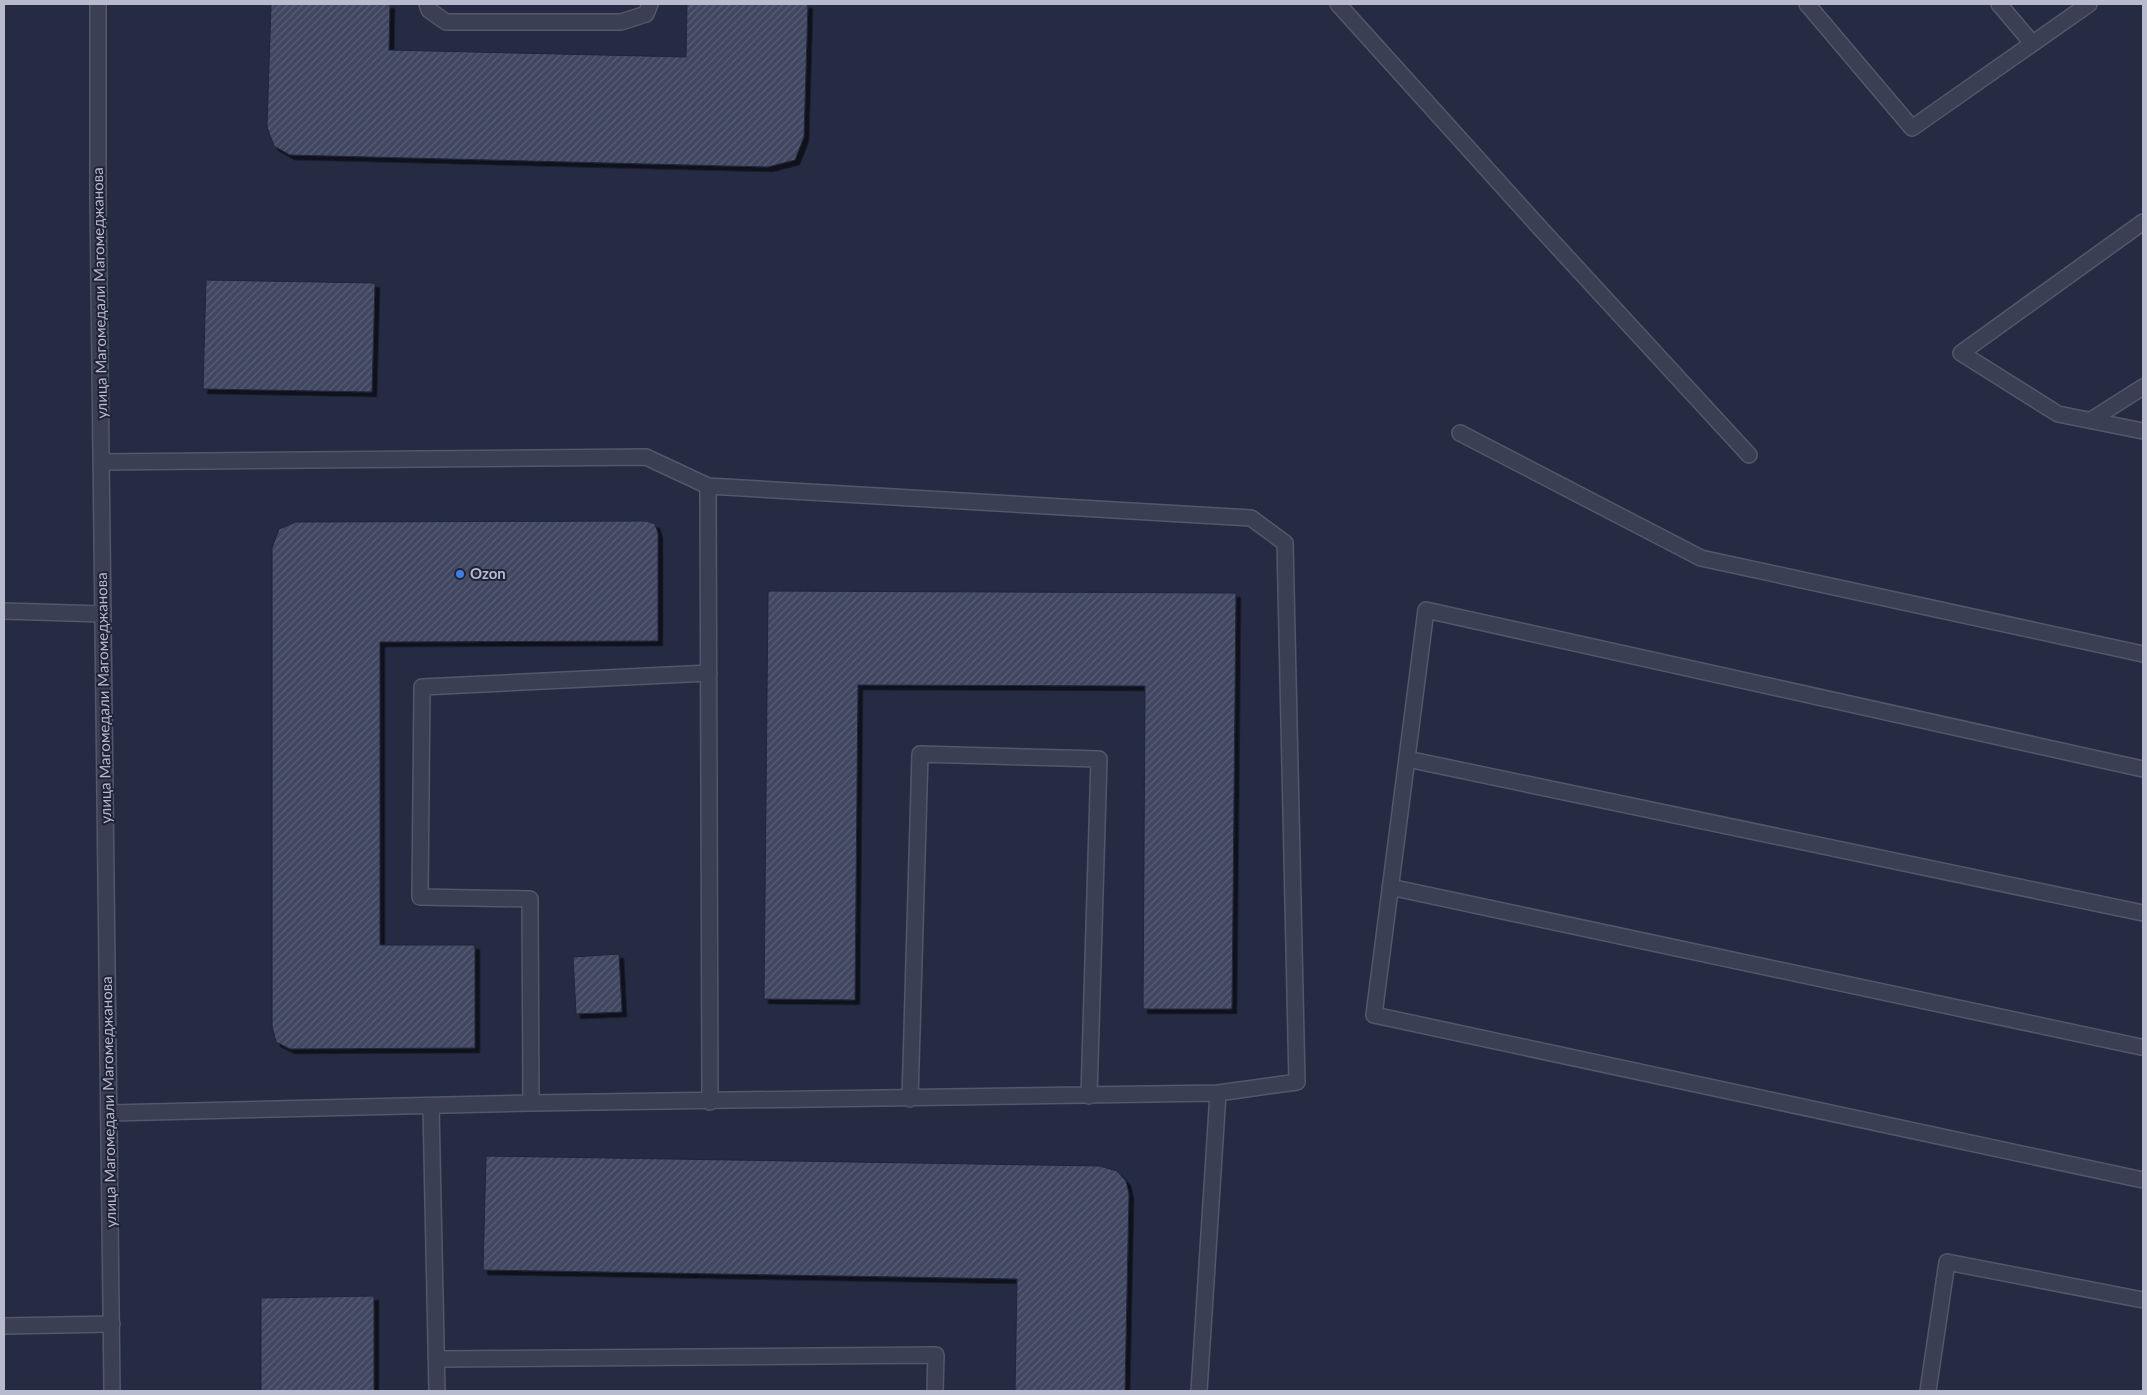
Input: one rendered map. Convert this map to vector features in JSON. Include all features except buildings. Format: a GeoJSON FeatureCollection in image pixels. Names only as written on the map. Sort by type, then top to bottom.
{"type":"FeatureCollection","features":[{"type":"Feature","properties":{"kind":"street","name":"улица Магомедали Магомеджановa"},"geometry":{"type":"LineString","coordinates":[[98,4],[112,1391]]}},
{"type":"Feature","properties":{"kind":"street"},"geometry":{"type":"LineString","coordinates":[[427,4],[430,10],[446,22],[621,22],[646,14],[650,4]]}},
{"type":"Feature","properties":{"kind":"street"},"geometry":{"type":"LineString","coordinates":[[1338,4],[1541,229],[1749,455]]}},
{"type":"Feature","properties":{"kind":"street"},"geometry":{"type":"LineString","coordinates":[[1807,4],[1912,128],[2089,4]]}},
{"type":"Feature","properties":{"kind":"street"},"geometry":{"type":"LineString","coordinates":[[1999,4],[2032,44]]}},
{"type":"Feature","properties":{"kind":"street"},"geometry":{"type":"LineString","coordinates":[[2143,222],[1961,354],[2058,414],[2143,431]]}},
{"type":"Feature","properties":{"kind":"street"},"geometry":{"type":"LineString","coordinates":[[2091,420],[2143,387]]}},
{"type":"Feature","properties":{"kind":"street"},"geometry":{"type":"LineString","coordinates":[[1460,433],[1701,558],[2143,654]]}},
{"type":"Feature","properties":{"kind":"street"},"geometry":{"type":"LineString","coordinates":[[102,462],[646,457],[708,486],[1251,518],[1284,543],[1297,1082],[1218,1093],[710,1102],[531,1103],[431,1107],[110,1113]]}},
{"type":"Feature","properties":{"kind":"street"},"geometry":{"type":"LineString","coordinates":[[708,486],[710,1102]]}},
{"type":"Feature","properties":{"kind":"street"},"geometry":{"type":"LineString","coordinates":[[2143,769],[1426,610],[1374,1015],[2143,1180]]}},
{"type":"Feature","properties":{"kind":"street"},"geometry":{"type":"LineString","coordinates":[[4,611],[103,614]]}},
{"type":"Feature","properties":{"kind":"street"},"geometry":{"type":"LineString","coordinates":[[531,1103],[530,899],[420,897],[422,687],[709,673]]}},
{"type":"Feature","properties":{"kind":"street"},"geometry":{"type":"LineString","coordinates":[[910,1099],[920,754],[1099,759],[1090,1096]]}},
{"type":"Feature","properties":{"kind":"street"},"geometry":{"type":"LineString","coordinates":[[1407,759],[2143,914]]}},
{"type":"Feature","properties":{"kind":"street"},"geometry":{"type":"LineString","coordinates":[[1390,887],[2141,1047]]}},
{"type":"Feature","properties":{"kind":"street"},"geometry":{"type":"LineString","coordinates":[[1199,1391],[1218,1093]]}},
{"type":"Feature","properties":{"kind":"street"},"geometry":{"type":"LineString","coordinates":[[431,1107],[437,1391]]}},
{"type":"Feature","properties":{"kind":"street"},"geometry":{"type":"LineString","coordinates":[[1928,1391],[1947,1262],[2143,1300]]}},
{"type":"Feature","properties":{"kind":"street"},"geometry":{"type":"LineString","coordinates":[[4,1326],[112,1324]]}},
{"type":"Feature","properties":{"kind":"street"},"geometry":{"type":"LineString","coordinates":[[436,1359],[936,1355],[935,1391]]}},
{"type":"Feature","properties":{"kind":"place","name":"Ozon"},"geometry":{"type":"Point","coordinates":[460,574]}}]}
